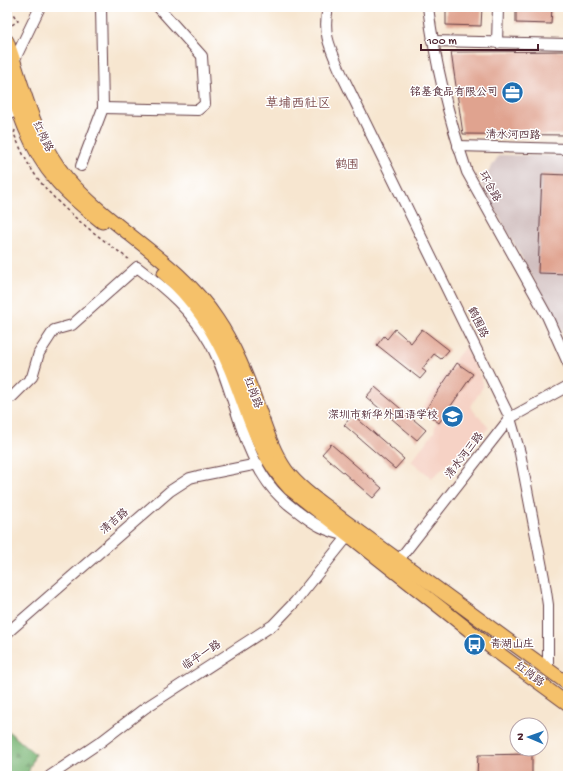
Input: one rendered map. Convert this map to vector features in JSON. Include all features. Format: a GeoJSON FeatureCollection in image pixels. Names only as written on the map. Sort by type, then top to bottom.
{"type":"FeatureCollection","features":[{"type":"Feature","properties":{"kind":"main road","name":"红岗路"},"geometry":{"type":"LineString","coordinates":[[7,41],[39,133],[49,152],[66,178],[86,197],[186,281],[217,319],[236,354],[273,446],[287,471],[310,494],[398,561],[548,668],[568,684]]}},
{"type":"Feature","properties":{"kind":"main road","name":"红岗路"},"geometry":{"type":"LineString","coordinates":[[7,74],[13,112],[55,179],[74,198],[168,277],[196,306],[215,336],[227,360],[258,443],[272,468],[296,495],[568,704]]}},
{"type":"Feature","properties":{"kind":"main road"},"geometry":{"type":"LineString","coordinates":[[520,668],[519,661],[521,658],[526,655],[532,657]]}},
{"type":"Feature","properties":{"kind":"street"},"geometry":{"type":"LineString","coordinates":[[14,61],[40,7]]}},
{"type":"Feature","properties":{"kind":"street"},"geometry":{"type":"LineString","coordinates":[[81,166],[103,108],[101,7]]}},
{"type":"Feature","properties":{"kind":"street"},"geometry":{"type":"LineString","coordinates":[[103,108],[198,110],[205,104],[202,56],[158,7]]}},
{"type":"Feature","properties":{"kind":"street","name":"鹤围路"},"geometry":{"type":"LineString","coordinates":[[328,7],[326,34],[342,75],[510,418],[520,453],[544,578],[548,605],[548,668]]}},
{"type":"Feature","properties":{"kind":"street","name":"环仓路"},"geometry":{"type":"LineString","coordinates":[[428,7],[432,41],[458,146],[467,172],[547,316],[568,363]]}},
{"type":"Feature","properties":{"kind":"street"},"geometry":{"type":"LineString","coordinates":[[498,7],[498,43]]}},
{"type":"Feature","properties":{"kind":"street"},"geometry":{"type":"LineString","coordinates":[[432,41],[568,44]]}},
{"type":"Feature","properties":{"kind":"street","name":"清水河四路"},"geometry":{"type":"LineString","coordinates":[[458,146],[568,149]]}},
{"type":"Feature","properties":{"kind":"street"},"geometry":{"type":"LineString","coordinates":[[12,397],[32,378],[40,353],[54,330],[72,325],[137,267],[180,303],[204,334],[224,374],[258,464],[267,482],[292,507],[327,531],[348,536]]}},
{"type":"Feature","properties":{"kind":"street","name":"清水河三路"},"geometry":{"type":"LineString","coordinates":[[398,561],[510,418],[568,386]]}},
{"type":"Feature","properties":{"kind":"street","name":"清吉路"},"geometry":{"type":"LineString","coordinates":[[7,633],[170,490],[190,478],[258,464]]}},
{"type":"Feature","properties":{"kind":"street","name":"临平一路"},"geometry":{"type":"LineString","coordinates":[[50,776],[145,708],[273,625],[295,602],[348,536]]}},
{"type":"Feature","properties":{"kind":"path"},"geometry":{"type":"LineString","coordinates":[[7,28],[18,21],[8,7]]}},
{"type":"Feature","properties":{"kind":"shaded area"},"geometry":{"type":"Polygon","coordinates":[[[499,155],[568,156],[568,341],[481,184],[499,155]]]}},
{"type":"Feature","properties":{"kind":"shaded area","name":"深圳市新华外国语学校"},"geometry":{"type":"Polygon","coordinates":[[[466,347],[483,382],[483,387],[470,407],[489,428],[432,478],[411,461],[434,432],[436,422],[422,411],[422,409],[459,354],[466,347]]]}},
{"type":"Feature","properties":{"kind":"green space"},"geometry":{"type":"Polygon","coordinates":[[[7,730],[35,754],[27,776],[7,776],[7,730]]]}},
{"type":"Feature","properties":{"kind":"building"},"geometry":{"type":"Polygon","coordinates":[[[446,7],[482,7],[481,26],[446,25],[446,7]]]}},
{"type":"Feature","properties":{"kind":"building"},"geometry":{"type":"Polygon","coordinates":[[[516,7],[552,7],[551,24],[516,23],[516,7]]]}},
{"type":"Feature","properties":{"kind":"building","name":"铭基食品有限公司"},"geometry":{"type":"Polygon","coordinates":[[[568,51],[568,135],[463,134],[451,52],[568,51]]]}},
{"type":"Feature","properties":{"kind":"building"},"geometry":{"type":"Polygon","coordinates":[[[542,174],[568,175],[568,274],[538,273],[542,174]]]}},
{"type":"Feature","properties":{"kind":"building"},"geometry":{"type":"Polygon","coordinates":[[[395,329],[411,343],[422,329],[449,350],[441,359],[434,354],[422,369],[426,372],[420,379],[377,345],[384,336],[387,339],[395,329]]]}},
{"type":"Feature","properties":{"kind":"building"},"geometry":{"type":"Polygon","coordinates":[[[457,363],[473,374],[439,423],[424,412],[457,363]]]}},
{"type":"Feature","properties":{"kind":"building"},"geometry":{"type":"Polygon","coordinates":[[[375,387],[426,430],[417,440],[366,397],[375,387]]]}},
{"type":"Feature","properties":{"kind":"building"},"geometry":{"type":"Polygon","coordinates":[[[353,415],[404,459],[395,469],[344,425],[353,415]]]}},
{"type":"Feature","properties":{"kind":"building"},"geometry":{"type":"Polygon","coordinates":[[[331,444],[382,488],[373,498],[322,454],[331,444]]]}},
{"type":"Feature","properties":{"kind":"building"},"geometry":{"type":"Polygon","coordinates":[[[509,754],[509,757],[532,757],[532,776],[477,776],[478,755],[509,754]]]}},
{"type":"Feature","properties":{"kind":"place","name":"铭基食品有限公司"},"geometry":{"type":"Point","coordinates":[513,93]}},
{"type":"Feature","properties":{"kind":"place","name":"深圳市新华外国语学校"},"geometry":{"type":"Point","coordinates":[453,416]}},
{"type":"Feature","properties":{"kind":"place","name":"青湖山庄"},"geometry":{"type":"Point","coordinates":[474,645]}},
{"type":"Feature","properties":{"kind":"district","name":"草埔西社区"},"geometry":{"type":"Point","coordinates":[298,104]}},
{"type":"Feature","properties":{"kind":"district","name":"鹤围"},"geometry":{"type":"Point","coordinates":[347,166]}}]}
